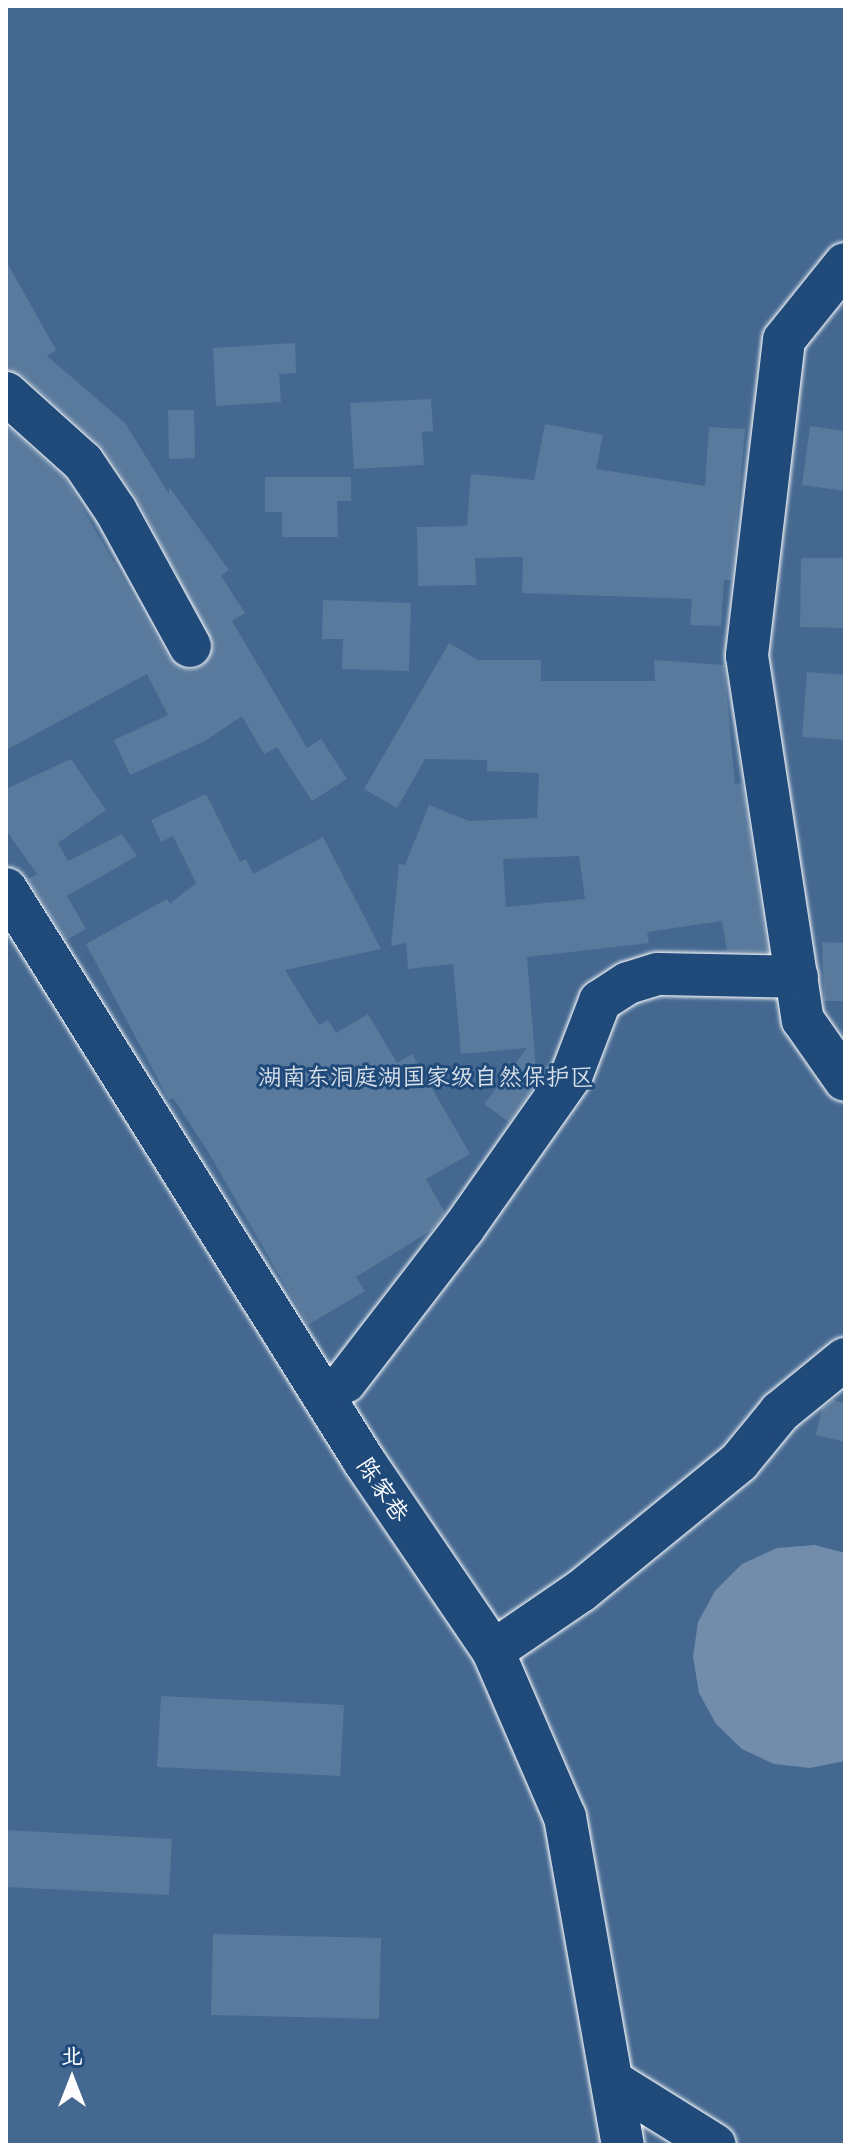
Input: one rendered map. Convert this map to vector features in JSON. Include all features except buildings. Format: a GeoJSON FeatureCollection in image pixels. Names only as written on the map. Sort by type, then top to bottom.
{"type":"FeatureCollection","features":[{"type":"Feature","properties":{"kind":"street"},"geometry":{"type":"LineString","coordinates":[[845,264],[784,340],[747,656],[803,1020],[845,1080]]}},
{"type":"Feature","properties":{"kind":"street"},"geometry":{"type":"LineString","coordinates":[[6,393],[83,462],[116,511],[190,646]]}},
{"type":"Feature","properties":{"kind":"street","name":"陈家巷"},"geometry":{"type":"LineString","coordinates":[[6,889],[364,1461],[493,1651],[565,1817],[623,2145]]}},
{"type":"Feature","properties":{"kind":"street"},"geometry":{"type":"LineString","coordinates":[[345,1382],[463,1229],[572,1074],[600,1001],[628,983],[658,974],[797,977]]}},
{"type":"Feature","properties":{"kind":"street"},"geometry":{"type":"LineString","coordinates":[[493,1651],[581,1591],[727,1472],[780,1412],[845,1359]]}},
{"type":"Feature","properties":{"kind":"street"},"geometry":{"type":"LineString","coordinates":[[612,2081],[715,2145]]}},
{"type":"Feature","properties":{"kind":"green space","name":"湖南东洞庭湖国家级自然保护区"},"geometry":{"type":"Polygon","coordinates":[[[6,6],[845,6],[845,2145],[6,2145],[6,6]]]}},
{"type":"Feature","properties":{"kind":"shaded area"},"geometry":{"type":"Polygon","coordinates":[[[815,1545],[845,1553],[845,1761],[810,1768],[774,1764],[742,1749],[716,1724],[699,1693],[693,1657],[698,1622],[715,1591],[742,1564],[777,1548],[815,1545]]]}}]}
